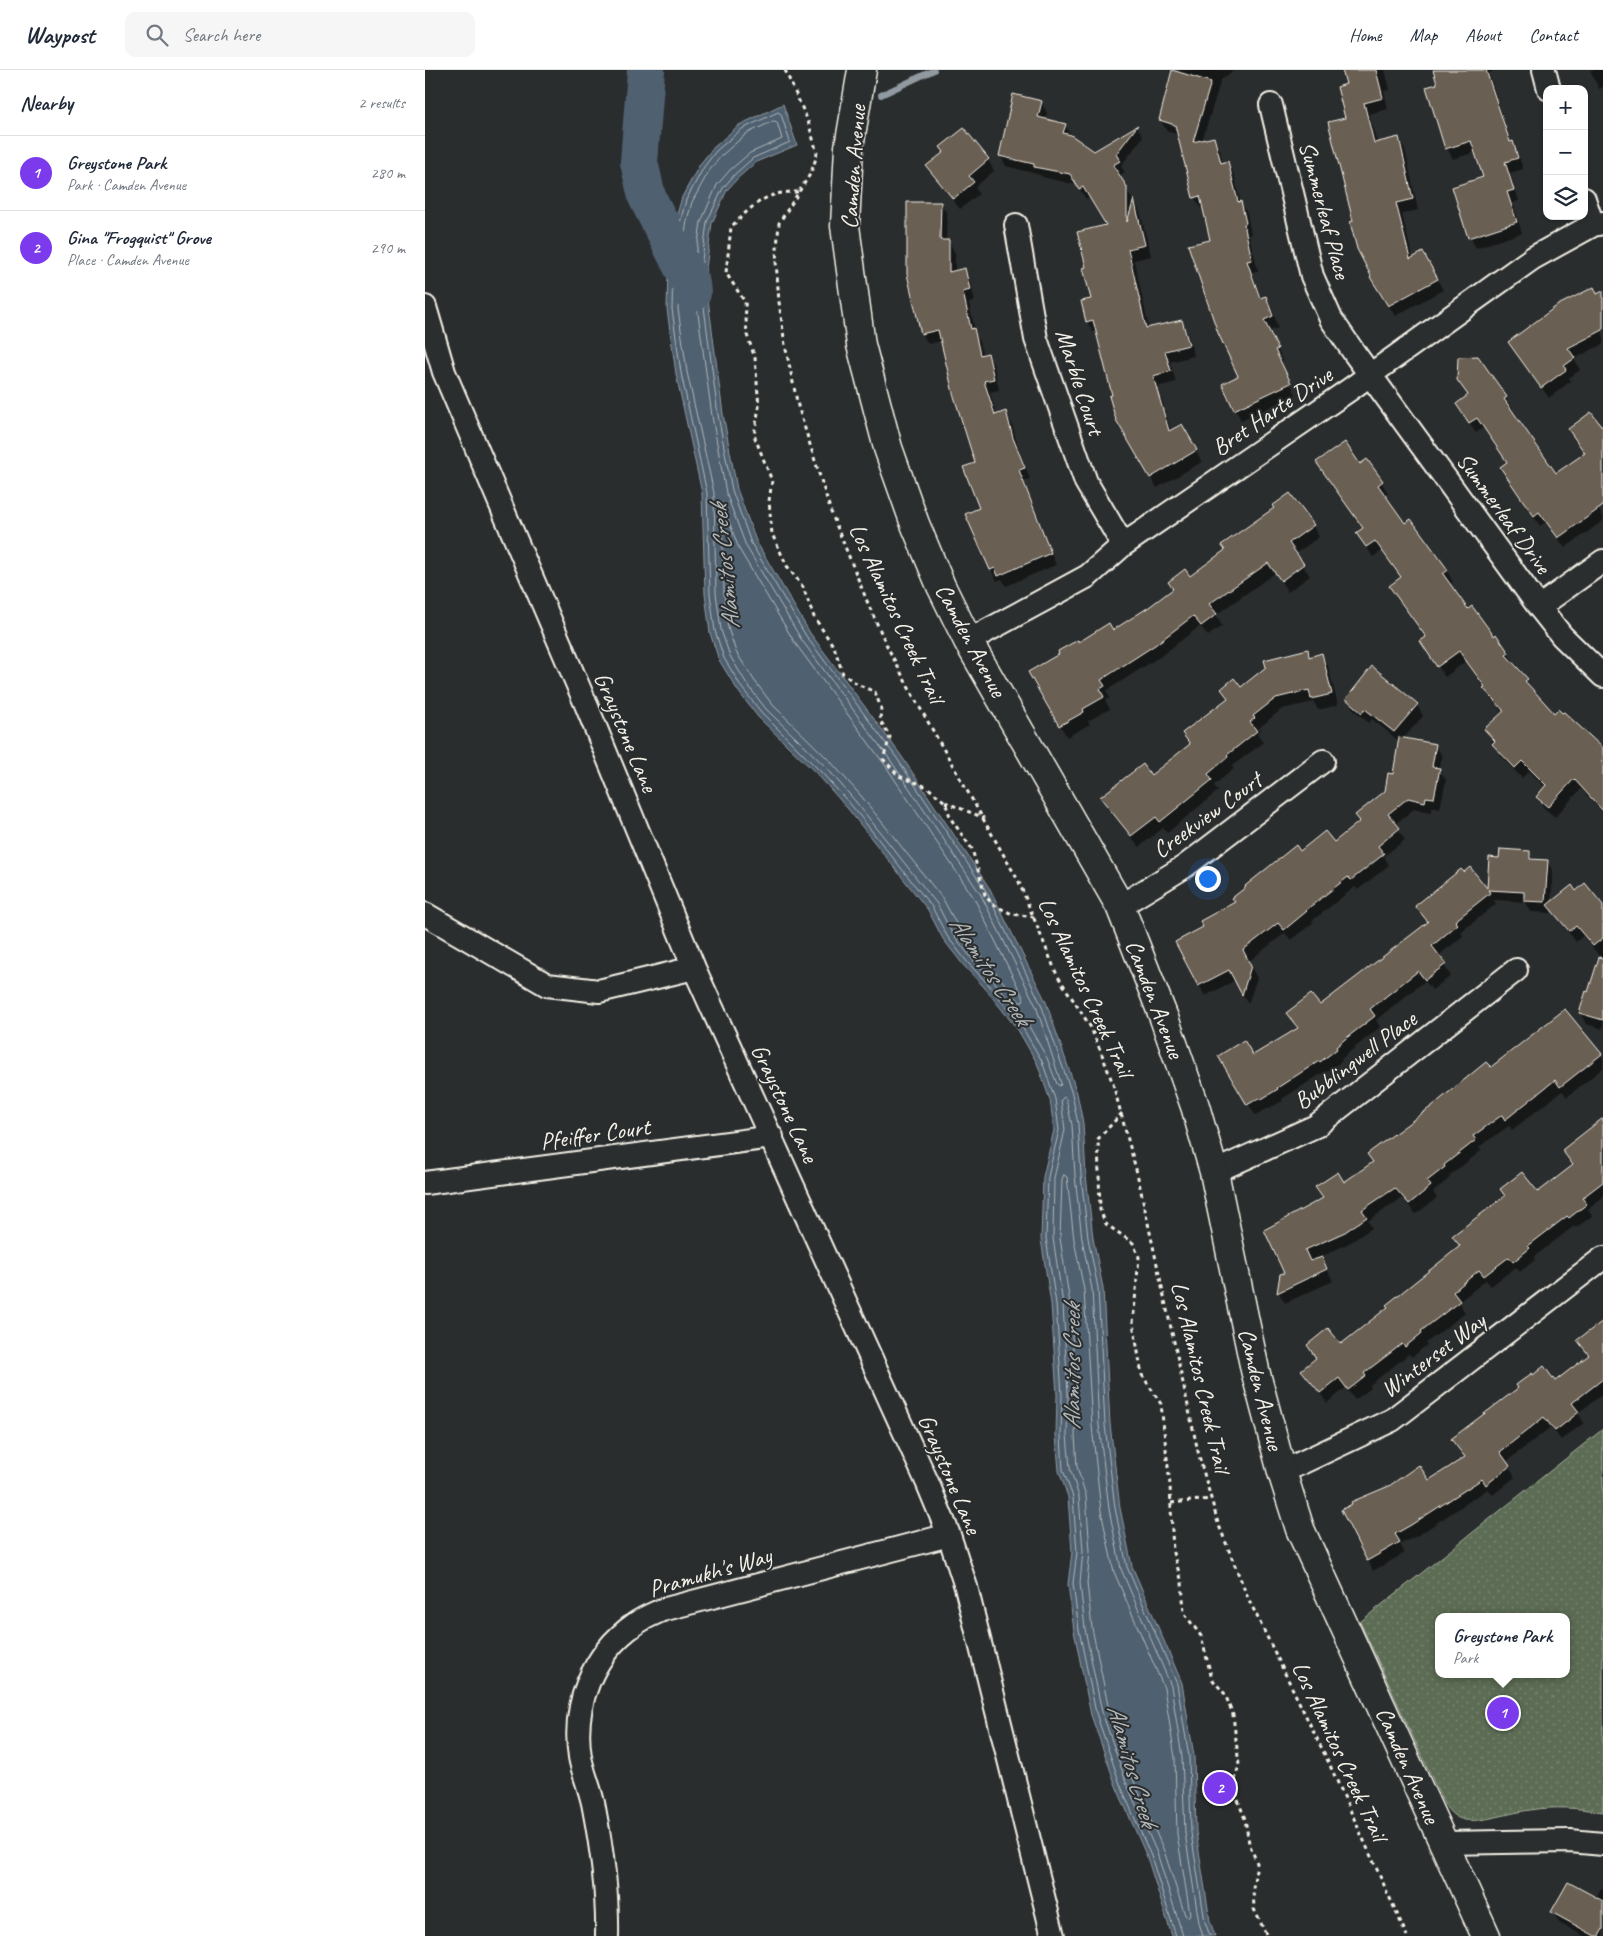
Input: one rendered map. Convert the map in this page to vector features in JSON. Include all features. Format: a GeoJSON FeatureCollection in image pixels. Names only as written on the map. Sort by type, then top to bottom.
{"type":"FeatureCollection","features":[{"type":"Feature","properties":{"kind":"street","name":"Camden Avenue"},"geometry":{"type":"LineString","coordinates":[[863,70],[849,147],[845,226],[861,345],[888,448],[915,524],[941,586],[968,641],[1120,906],[1170,1035],[1195,1106],[1214,1172],[1255,1370],[1282,1472],[1300,1529],[1486,1936]]}},
{"type":"Feature","properties":{"kind":"street"},"geometry":{"type":"LineString","coordinates":[[1543,70],[1548,85]]}},
{"type":"Feature","properties":{"kind":"street","name":"Summerleaf Place"},"geometry":{"type":"LineString","coordinates":[[1271,105],[1312,276],[1331,319],[1370,375]]}},
{"type":"Feature","properties":{"kind":"street"},"geometry":{"type":"LineString","coordinates":[[1588,206],[1598,224]]}},
{"type":"Feature","properties":{"kind":"street","name":"Bret Harte Drive"},"geometry":{"type":"LineString","coordinates":[[968,641],[1088,576],[1123,545],[1370,375],[1533,258],[1598,224]]}},
{"type":"Feature","properties":{"kind":"street","name":"Marble Court"},"geometry":{"type":"LineString","coordinates":[[1016,225],[1039,348],[1086,482],[1123,545]]}},
{"type":"Feature","properties":{"kind":"street","name":"Graystone Lane"},"geometry":{"type":"LineString","coordinates":[[425,307],[444,372],[585,702],[694,968],[772,1137],[924,1475],[949,1535],[966,1587],[1053,1936]]}},
{"type":"Feature","properties":{"kind":"street","name":"Summerleaf Drive"},"geometry":{"type":"LineString","coordinates":[[1370,375],[1562,636],[1603,676]]}},
{"type":"Feature","properties":{"kind":"street"},"geometry":{"type":"LineString","coordinates":[[1539,606],[1603,561]]}},
{"type":"Feature","properties":{"kind":"street","name":"Creekview Court"},"geometry":{"type":"LineString","coordinates":[[1120,906],[1184,867],[1323,761]]}},
{"type":"Feature","properties":{"kind":"street"},"geometry":{"type":"LineString","coordinates":[[425,914],[547,985],[599,991],[694,968]]}},
{"type":"Feature","properties":{"kind":"street","name":"Bubblingwell Place"},"geometry":{"type":"LineString","coordinates":[[1214,1172],[1316,1126],[1516,970]]}},
{"type":"Feature","properties":{"kind":"street","name":"Pfeiffer Court"},"geometry":{"type":"LineString","coordinates":[[425,1183],[772,1137]]}},
{"type":"Feature","properties":{"kind":"street","name":"Winterset Way"},"geometry":{"type":"LineString","coordinates":[[1282,1472],[1391,1420],[1603,1258]]}},
{"type":"Feature","properties":{"kind":"street","name":"Pramukh's Way"},"geometry":{"type":"LineString","coordinates":[[607,1936],[603,1858],[594,1806],[580,1758],[578,1732],[580,1706],[588,1682],[600,1659],[617,1638],[637,1622],[662,1610],[949,1535]]}},
{"type":"Feature","properties":{"kind":"street"},"geometry":{"type":"LineString","coordinates":[[1444,1842],[1570,1841],[1603,1844]]}},
{"type":"Feature","properties":{"kind":"path","name":"Los Alamitos Creek Trail"},"geometry":{"type":"LineString","coordinates":[[785,70],[808,121],[817,153],[815,165],[779,223],[776,261],[785,345],[798,406],[831,512],[888,648],[1019,882],[1057,975],[1090,1026],[1113,1084],[1121,1113],[1154,1251],[1199,1456],[1221,1531],[1248,1598],[1328,1762],[1407,1936]]}},
{"type":"Feature","properties":{"kind":"path"},"geometry":{"type":"LineString","coordinates":[[799,192],[773,194],[751,207],[731,227],[726,273],[745,302],[747,335],[755,358],[759,408],[754,435],[772,480],[769,501],[772,534],[787,566],[803,587],[814,617],[834,647],[843,674],[857,684],[875,692],[881,708],[880,720],[891,737],[883,759],[899,776],[927,787],[945,802],[984,818]]}},
{"type":"Feature","properties":{"kind":"path"},"geometry":{"type":"LineString","coordinates":[[945,802],[951,819],[972,849],[985,896],[992,904],[1012,914],[1035,918]]}},
{"type":"Feature","properties":{"kind":"path"},"geometry":{"type":"LineString","coordinates":[[1121,1113],[1098,1139],[1100,1210],[1107,1224],[1133,1243],[1139,1257],[1133,1323],[1142,1376],[1161,1404],[1171,1503],[1173,1552],[1181,1582],[1184,1613],[1201,1636],[1212,1679],[1225,1694],[1233,1715],[1239,1765],[1235,1780],[1238,1800],[1245,1819],[1249,1843],[1257,1864],[1253,1888],[1254,1909],[1267,1936]]}},
{"type":"Feature","properties":{"kind":"path"},"geometry":{"type":"LineString","coordinates":[[1171,1503],[1211,1500]]}},
{"type":"Feature","properties":{"kind":"green space"},"geometry":{"type":"Polygon","coordinates":[[[1603,1429],[1603,1812],[1548,1808],[1472,1821],[1458,1818],[1444,1804],[1360,1622],[1603,1429]]]}},
{"type":"Feature","properties":{"kind":"water"},"geometry":{"type":"Polygon","coordinates":[[[783,104],[797,145],[756,162],[727,190],[712,223],[705,276],[723,414],[737,489],[756,541],[810,633],[900,754],[990,889],[1046,1002],[1077,1093],[1083,1123],[1086,1175],[1093,1238],[1103,1288],[1110,1424],[1120,1508],[1132,1566],[1182,1683],[1194,1756],[1196,1832],[1210,1921],[1215,1936],[1172,1936],[1147,1857],[1116,1786],[1091,1715],[1074,1631],[1068,1584],[1072,1552],[1068,1497],[1059,1471],[1056,1435],[1057,1395],[1051,1304],[1041,1239],[1043,1177],[1054,1130],[1050,1100],[1037,1063],[1018,1030],[943,939],[928,910],[848,809],[818,775],[758,717],[738,691],[719,660],[710,633],[705,594],[702,493],[676,374],[667,309],[668,267],[676,218],[682,197],[700,164],[713,148],[739,125],[783,104]]]}},
{"type":"Feature","properties":{"kind":"building"},"geometry":{"type":"Polygon","coordinates":[[[1172,70],[1211,82],[1193,142],[1214,137],[1221,163],[1228,161],[1238,202],[1241,201],[1246,223],[1244,224],[1252,260],[1247,261],[1260,298],[1266,296],[1273,316],[1264,320],[1278,349],[1275,350],[1291,383],[1234,410],[1222,384],[1238,376],[1218,333],[1188,245],[1210,240],[1200,196],[1193,198],[1175,125],[1159,120],[1172,70]]]}},
{"type":"Feature","properties":{"kind":"building"},"geometry":{"type":"Polygon","coordinates":[[[1342,70],[1376,70],[1383,98],[1364,103],[1374,143],[1399,137],[1413,199],[1396,203],[1410,259],[1423,252],[1438,279],[1388,306],[1370,277],[1357,249],[1350,222],[1353,221],[1328,122],[1345,118],[1337,87],[1346,84],[1342,70]]]}},
{"type":"Feature","properties":{"kind":"building"},"geometry":{"type":"Polygon","coordinates":[[[1433,70],[1486,70],[1510,142],[1513,141],[1518,158],[1505,162],[1514,190],[1507,192],[1517,222],[1468,238],[1452,187],[1483,177],[1471,141],[1445,149],[1426,87],[1437,84],[1433,70]]]}},
{"type":"Feature","properties":{"kind":"building"},"geometry":{"type":"Polygon","coordinates":[[[1013,94],[1042,101],[1038,117],[1066,124],[1063,133],[1071,135],[1094,151],[1138,125],[1116,154],[1120,161],[1113,165],[1127,187],[1127,222],[1134,199],[1145,245],[1128,249],[1146,328],[1182,320],[1189,345],[1165,351],[1171,371],[1153,376],[1169,431],[1182,424],[1197,450],[1150,478],[1116,420],[1109,396],[1112,395],[1093,320],[1086,322],[1081,301],[1091,299],[1083,268],[1086,267],[1077,232],[1106,225],[1083,187],[1079,189],[1070,174],[1034,167],[1034,164],[999,156],[1013,94]]]}},
{"type":"Feature","properties":{"kind":"building"},"geometry":{"type":"Polygon","coordinates":[[[964,128],[989,159],[969,176],[974,182],[953,199],[926,166],[944,152],[940,147],[964,128]]]}},
{"type":"Feature","properties":{"kind":"building"},"geometry":{"type":"Polygon","coordinates":[[[907,202],[941,202],[940,240],[949,240],[949,272],[965,268],[970,290],[963,292],[971,329],[974,328],[980,355],[988,353],[994,379],[984,381],[995,415],[1006,411],[1013,438],[1025,468],[1019,470],[1051,553],[998,576],[995,568],[990,570],[965,514],[979,508],[963,467],[975,463],[953,393],[938,330],[921,334],[907,274],[907,202]]]}},
{"type":"Feature","properties":{"kind":"building"},"geometry":{"type":"Polygon","coordinates":[[[1594,287],[1597,294],[1603,291],[1603,330],[1568,348],[1575,358],[1564,366],[1566,370],[1541,388],[1508,342],[1558,305],[1594,287]]]}},
{"type":"Feature","properties":{"kind":"building"},"geometry":{"type":"Polygon","coordinates":[[[1478,356],[1507,397],[1504,399],[1556,473],[1585,453],[1568,429],[1591,412],[1603,428],[1603,506],[1558,538],[1539,512],[1534,516],[1500,467],[1507,462],[1477,418],[1469,423],[1456,404],[1468,395],[1457,380],[1458,357],[1478,356]]]}},
{"type":"Feature","properties":{"kind":"building"},"geometry":{"type":"Polygon","coordinates":[[[1345,442],[1360,464],[1367,459],[1383,481],[1378,485],[1405,523],[1411,519],[1448,570],[1443,574],[1468,609],[1472,606],[1494,636],[1496,634],[1509,653],[1506,655],[1528,679],[1525,681],[1554,713],[1558,709],[1562,713],[1564,712],[1603,748],[1603,811],[1574,779],[1548,807],[1536,797],[1546,785],[1522,761],[1515,768],[1492,744],[1495,741],[1484,729],[1504,711],[1483,688],[1485,687],[1459,651],[1437,667],[1420,641],[1426,637],[1389,586],[1401,577],[1375,541],[1366,547],[1356,533],[1363,528],[1316,462],[1345,442]]]}},
{"type":"Feature","properties":{"kind":"building"},"geometry":{"type":"Polygon","coordinates":[[[1290,493],[1314,525],[1289,543],[1304,564],[1281,581],[1268,563],[1209,604],[1217,614],[1201,626],[1193,616],[1155,645],[1101,680],[1105,686],[1100,689],[1104,697],[1083,709],[1084,712],[1059,726],[1028,672],[1059,654],[1058,651],[1078,640],[1079,642],[1109,623],[1113,630],[1149,607],[1173,589],[1168,582],[1185,569],[1190,576],[1225,550],[1221,545],[1274,508],[1272,506],[1290,493]]]}},
{"type":"Feature","properties":{"kind":"building"},"geometry":{"type":"Polygon","coordinates":[[[1308,649],[1309,657],[1322,653],[1332,694],[1311,699],[1309,690],[1276,698],[1253,716],[1255,718],[1250,722],[1257,731],[1227,755],[1228,757],[1208,774],[1212,780],[1160,822],[1156,817],[1131,836],[1100,797],[1143,764],[1151,775],[1190,744],[1182,733],[1228,698],[1221,689],[1234,678],[1241,687],[1266,667],[1264,660],[1308,649]]]}},
{"type":"Feature","properties":{"kind":"building"},"geometry":{"type":"Polygon","coordinates":[[[1372,666],[1418,704],[1394,732],[1365,709],[1362,713],[1346,699],[1372,666]]]}},
{"type":"Feature","properties":{"kind":"building"},"geometry":{"type":"Polygon","coordinates":[[[1399,737],[1436,744],[1432,767],[1440,768],[1434,798],[1426,797],[1425,802],[1408,798],[1388,814],[1400,828],[1378,846],[1384,854],[1351,880],[1348,877],[1284,930],[1278,923],[1243,950],[1251,966],[1242,995],[1229,970],[1198,986],[1175,942],[1203,927],[1200,921],[1235,902],[1232,898],[1296,845],[1300,851],[1325,831],[1334,842],[1360,821],[1355,815],[1385,791],[1388,773],[1393,774],[1399,737]]]}},
{"type":"Feature","properties":{"kind":"building"},"geometry":{"type":"Polygon","coordinates":[[[1500,849],[1530,851],[1530,859],[1548,860],[1545,902],[1524,901],[1524,892],[1488,890],[1490,893],[1455,921],[1458,924],[1432,946],[1446,964],[1425,980],[1418,971],[1370,1009],[1375,1016],[1345,1039],[1336,1047],[1337,1049],[1278,1089],[1260,1100],[1259,1098],[1247,1105],[1218,1056],[1244,1040],[1253,1055],[1298,1028],[1286,1013],[1311,994],[1320,1005],[1428,922],[1415,906],[1461,869],[1464,872],[1470,867],[1487,888],[1489,857],[1499,858],[1500,849]]]}},
{"type":"Feature","properties":{"kind":"building"},"geometry":{"type":"Polygon","coordinates":[[[1585,883],[1603,905],[1603,938],[1593,946],[1576,926],[1569,931],[1547,905],[1572,885],[1576,891],[1585,883]]]}},
{"type":"Feature","properties":{"kind":"building"},"geometry":{"type":"Polygon","coordinates":[[[1599,957],[1603,958],[1603,1020],[1579,1013],[1599,957]]]}},
{"type":"Feature","properties":{"kind":"building"},"geometry":{"type":"Polygon","coordinates":[[[1565,1009],[1602,1054],[1560,1087],[1555,1080],[1505,1120],[1502,1115],[1473,1136],[1476,1140],[1427,1181],[1431,1186],[1409,1204],[1395,1188],[1362,1210],[1367,1217],[1345,1232],[1305,1250],[1310,1261],[1322,1257],[1327,1269],[1277,1293],[1280,1274],[1284,1273],[1264,1230],[1323,1198],[1315,1187],[1338,1172],[1344,1182],[1373,1162],[1367,1154],[1432,1106],[1486,1062],[1491,1067],[1565,1009]]]}},
{"type":"Feature","properties":{"kind":"building"},"geometry":{"type":"Polygon","coordinates":[[[1603,1118],[1603,1182],[1582,1198],[1587,1204],[1569,1218],[1567,1216],[1528,1246],[1530,1248],[1513,1262],[1509,1257],[1484,1276],[1479,1270],[1453,1292],[1460,1301],[1421,1331],[1422,1333],[1405,1347],[1402,1344],[1364,1373],[1366,1376],[1348,1390],[1339,1378],[1320,1393],[1301,1370],[1316,1358],[1307,1345],[1328,1328],[1341,1344],[1460,1246],[1452,1236],[1505,1196],[1500,1189],[1522,1172],[1538,1192],[1573,1165],[1562,1150],[1603,1118]]]}},
{"type":"Feature","properties":{"kind":"building"},"geometry":{"type":"Polygon","coordinates":[[[1603,1321],[1603,1379],[1572,1403],[1579,1412],[1555,1431],[1544,1417],[1500,1452],[1510,1466],[1486,1485],[1482,1479],[1395,1534],[1400,1542],[1367,1561],[1341,1510],[1352,1504],[1351,1502],[1389,1486],[1419,1465],[1429,1480],[1465,1457],[1451,1439],[1518,1388],[1516,1385],[1532,1373],[1533,1375],[1544,1366],[1555,1381],[1589,1355],[1577,1340],[1603,1321]]]}},
{"type":"Feature","properties":{"kind":"building"},"geometry":{"type":"Polygon","coordinates":[[[1568,1882],[1603,1901],[1603,1929],[1599,1936],[1595,1936],[1551,1912],[1568,1882]]]}},
{"type":"Feature","properties":{"kind":"waterway","name":"Alamitos Creek"},"geometry":{"type":"LineString","coordinates":[[646,70],[639,162],[647,197],[691,284],[692,293]]}},
{"type":"Feature","properties":{"kind":"waterway"},"geometry":{"type":"LineString","coordinates":[[881,95],[934,70]]}},
{"type":"Feature","properties":{"kind":"place","name":"Greystone Park"},"geometry":{"type":"Point","coordinates":[1503,1713]}},
{"type":"Feature","properties":{"kind":"place","name":"Gina \"Frogquist\" Grove"},"geometry":{"type":"Point","coordinates":[1220,1788]}}]}
